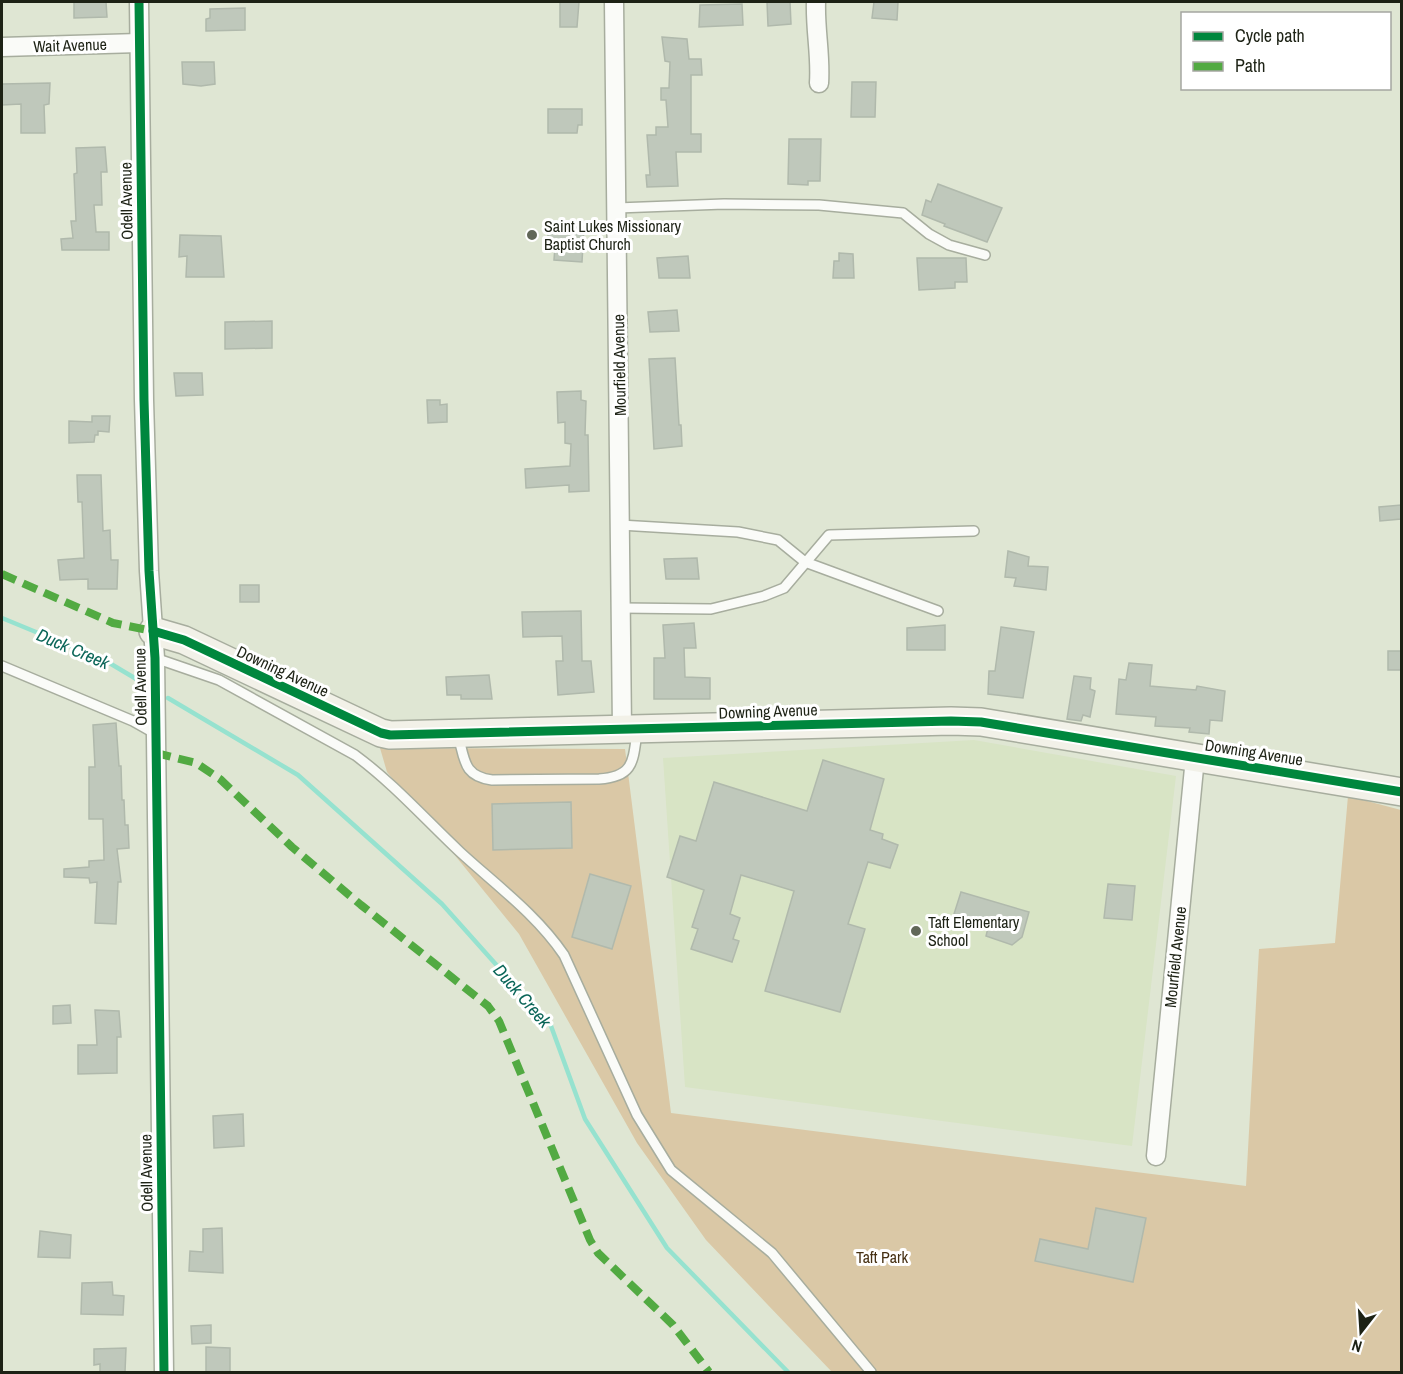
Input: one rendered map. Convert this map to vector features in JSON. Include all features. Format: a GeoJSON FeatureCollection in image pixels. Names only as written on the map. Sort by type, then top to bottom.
{"type":"FeatureCollection","features":[{"type":"Feature","properties":{"kind":"street","name":"Odell Avenue"},"geometry":{"type":"LineString","coordinates":[[139,2],[144,400],[156,735],[164,1372]]}},
{"type":"Feature","properties":{"kind":"street","name":"Mourfield Avenue"},"geometry":{"type":"LineString","coordinates":[[614,2],[621,609],[630,729]]}},
{"type":"Feature","properties":{"kind":"street"},"geometry":{"type":"LineString","coordinates":[[816,2],[815,27],[821,62],[819,83]]}},
{"type":"Feature","properties":{"kind":"street","name":"Wait Avenue"},"geometry":{"type":"LineString","coordinates":[[2,47],[139,43]]}},
{"type":"Feature","properties":{"kind":"street","name":"Downing Avenue"},"geometry":{"type":"LineString","coordinates":[[154,644],[184,640],[381,733],[390,735],[981,722],[1401,792]]}},
{"type":"Feature","properties":{"kind":"street","name":"Mourfield Avenue"},"geometry":{"type":"LineString","coordinates":[[1156,1156],[1195,758]]}},
{"type":"Feature","properties":{"kind":"lane"},"geometry":{"type":"LineString","coordinates":[[617,208],[724,204],[819,205],[903,213],[929,234],[949,245],[985,255]]}},
{"type":"Feature","properties":{"kind":"lane"},"geometry":{"type":"LineString","coordinates":[[620,525],[738,532],[778,540],[805,562],[938,611]]}},
{"type":"Feature","properties":{"kind":"lane"},"geometry":{"type":"LineString","coordinates":[[621,609],[711,609],[784,588],[830,535],[974,531]]}},
{"type":"Feature","properties":{"kind":"lane"},"geometry":{"type":"LineString","coordinates":[[154,644],[355,755],[375,770],[461,853],[525,909],[549,934],[564,955],[638,1114],[671,1170],[772,1253],[871,1372]]}},
{"type":"Feature","properties":{"kind":"lane"},"geometry":{"type":"LineString","coordinates":[[2,666],[133,721],[156,735]]}},
{"type":"Feature","properties":{"kind":"lane"},"geometry":{"type":"LineString","coordinates":[[458,734],[466,766],[474,776],[482,779],[600,779],[614,778],[623,774],[634,756],[630,729]]}},
{"type":"Feature","properties":{"kind":"shaded area","name":"Taft Elementary School"},"geometry":{"type":"Polygon","coordinates":[[[974,740],[1176,776],[1132,1146],[685,1087],[663,758],[974,740]]]}},
{"type":"Feature","properties":{"kind":"green space","name":"Taft Park"},"geometry":{"type":"Polygon","coordinates":[[[380,748],[625,749],[671,1113],[1246,1186],[1259,949],[1335,943],[1348,796],[1401,810],[1401,1372],[832,1372],[706,1240],[637,1143],[519,934],[387,772],[380,748]]]}},
{"type":"Feature","properties":{"kind":"building"},"geometry":{"type":"Polygon","coordinates":[[[74,2],[106,2],[107,17],[74,18],[74,2]]]}},
{"type":"Feature","properties":{"kind":"building"},"geometry":{"type":"Polygon","coordinates":[[[560,2],[579,2],[577,27],[560,27],[560,2]]]}},
{"type":"Feature","properties":{"kind":"building"},"geometry":{"type":"Polygon","coordinates":[[[767,2],[790,2],[791,24],[768,26],[767,2]]]}},
{"type":"Feature","properties":{"kind":"building"},"geometry":{"type":"Polygon","coordinates":[[[874,2],[898,2],[897,20],[872,18],[874,2]]]}},
{"type":"Feature","properties":{"kind":"building"},"geometry":{"type":"Polygon","coordinates":[[[742,4],[743,25],[699,27],[700,5],[742,4]]]}},
{"type":"Feature","properties":{"kind":"building"},"geometry":{"type":"Polygon","coordinates":[[[245,8],[245,30],[206,31],[206,19],[210,18],[210,9],[245,8]]]}},
{"type":"Feature","properties":{"kind":"building"},"geometry":{"type":"Polygon","coordinates":[[[662,37],[687,39],[689,59],[701,59],[702,75],[691,75],[691,134],[701,134],[701,152],[676,152],[678,186],[647,187],[646,175],[650,175],[647,135],[656,135],[656,127],[668,127],[666,100],[661,100],[661,88],[669,88],[670,62],[665,61],[662,37]]]}},
{"type":"Feature","properties":{"kind":"building"},"geometry":{"type":"Polygon","coordinates":[[[182,62],[214,62],[215,84],[201,86],[183,84],[182,62]]]}},
{"type":"Feature","properties":{"kind":"building"},"geometry":{"type":"Polygon","coordinates":[[[852,82],[876,82],[875,117],[851,117],[852,82]]]}},
{"type":"Feature","properties":{"kind":"building"},"geometry":{"type":"Polygon","coordinates":[[[50,83],[49,104],[44,105],[45,133],[21,133],[21,104],[2,105],[2,84],[50,83]]]}},
{"type":"Feature","properties":{"kind":"building"},"geometry":{"type":"Polygon","coordinates":[[[548,109],[582,109],[582,125],[578,125],[577,133],[548,133],[548,109]]]}},
{"type":"Feature","properties":{"kind":"building"},"geometry":{"type":"Polygon","coordinates":[[[789,139],[821,139],[820,181],[808,181],[808,185],[788,184],[789,139]]]}},
{"type":"Feature","properties":{"kind":"building"},"geometry":{"type":"Polygon","coordinates":[[[105,147],[107,172],[101,172],[102,205],[94,205],[96,232],[109,232],[109,250],[62,250],[61,239],[73,238],[71,221],[76,221],[74,174],[77,173],[76,148],[105,147]]]}},
{"type":"Feature","properties":{"kind":"building"},"geometry":{"type":"Polygon","coordinates":[[[938,184],[1002,208],[987,242],[922,215],[926,200],[931,202],[938,184]]]}},
{"type":"Feature","properties":{"kind":"building"},"geometry":{"type":"Polygon","coordinates":[[[548,227],[584,227],[582,262],[554,260],[555,246],[548,246],[548,227]]]}},
{"type":"Feature","properties":{"kind":"building"},"geometry":{"type":"Polygon","coordinates":[[[180,235],[221,236],[224,277],[186,277],[187,256],[179,257],[180,235]]]}},
{"type":"Feature","properties":{"kind":"building"},"geometry":{"type":"Polygon","coordinates":[[[839,253],[853,254],[854,278],[833,278],[834,261],[839,261],[839,253]]]}},
{"type":"Feature","properties":{"kind":"building"},"geometry":{"type":"Polygon","coordinates":[[[688,256],[690,278],[659,278],[657,258],[688,256]]]}},
{"type":"Feature","properties":{"kind":"building"},"geometry":{"type":"Polygon","coordinates":[[[917,258],[966,258],[967,282],[955,282],[955,288],[919,290],[917,258]]]}},
{"type":"Feature","properties":{"kind":"building"},"geometry":{"type":"Polygon","coordinates":[[[677,310],[679,331],[650,332],[648,312],[677,310]]]}},
{"type":"Feature","properties":{"kind":"building"},"geometry":{"type":"Polygon","coordinates":[[[272,321],[272,348],[225,349],[225,322],[272,321]]]}},
{"type":"Feature","properties":{"kind":"building"},"geometry":{"type":"Polygon","coordinates":[[[675,358],[682,446],[654,449],[649,359],[675,358]]]}},
{"type":"Feature","properties":{"kind":"building"},"geometry":{"type":"Polygon","coordinates":[[[174,373],[202,373],[203,395],[176,396],[174,373]]]}},
{"type":"Feature","properties":{"kind":"building"},"geometry":{"type":"Polygon","coordinates":[[[581,391],[581,400],[586,401],[585,435],[588,435],[589,491],[569,492],[569,485],[526,488],[525,469],[570,466],[571,444],[565,443],[565,422],[558,423],[557,392],[581,391]]]}},
{"type":"Feature","properties":{"kind":"building"},"geometry":{"type":"Polygon","coordinates":[[[427,400],[440,400],[440,405],[447,404],[447,422],[428,423],[427,400]]]}},
{"type":"Feature","properties":{"kind":"building"},"geometry":{"type":"Polygon","coordinates":[[[92,416],[110,416],[109,432],[98,431],[94,442],[69,443],[69,421],[92,422],[92,416]]]}},
{"type":"Feature","properties":{"kind":"building"},"geometry":{"type":"Polygon","coordinates":[[[77,475],[101,475],[103,531],[110,530],[111,560],[118,560],[117,589],[88,589],[88,579],[60,580],[58,560],[84,558],[82,502],[78,502],[77,475]]]}},
{"type":"Feature","properties":{"kind":"building"},"geometry":{"type":"Polygon","coordinates":[[[1401,505],[1401,519],[1380,521],[1379,507],[1401,505]]]}},
{"type":"Feature","properties":{"kind":"building"},"geometry":{"type":"Polygon","coordinates":[[[1008,551],[1029,557],[1028,566],[1048,567],[1046,590],[1014,586],[1016,578],[1005,577],[1008,551]]]}},
{"type":"Feature","properties":{"kind":"building"},"geometry":{"type":"Polygon","coordinates":[[[697,558],[699,579],[666,579],[664,559],[697,558]]]}},
{"type":"Feature","properties":{"kind":"building"},"geometry":{"type":"Polygon","coordinates":[[[240,585],[259,585],[259,602],[240,602],[240,585]]]}},
{"type":"Feature","properties":{"kind":"building"},"geometry":{"type":"Polygon","coordinates":[[[581,611],[582,661],[591,661],[594,692],[558,695],[556,661],[563,661],[562,636],[523,637],[522,612],[581,611]]]}},
{"type":"Feature","properties":{"kind":"building"},"geometry":{"type":"Polygon","coordinates":[[[694,623],[696,648],[684,648],[685,677],[710,678],[710,699],[654,699],[654,658],[665,658],[663,625],[694,623]]]}},
{"type":"Feature","properties":{"kind":"building"},"geometry":{"type":"Polygon","coordinates":[[[945,625],[945,650],[907,650],[907,628],[945,625]]]}},
{"type":"Feature","properties":{"kind":"building"},"geometry":{"type":"Polygon","coordinates":[[[1001,627],[1034,632],[1023,698],[988,694],[989,671],[995,671],[1001,627]]]}},
{"type":"Feature","properties":{"kind":"building"},"geometry":{"type":"Polygon","coordinates":[[[1388,651],[1401,651],[1401,670],[1388,670],[1388,651]]]}},
{"type":"Feature","properties":{"kind":"building"},"geometry":{"type":"Polygon","coordinates":[[[1129,663],[1152,665],[1150,686],[1196,690],[1197,686],[1225,691],[1222,721],[1210,720],[1209,734],[1189,732],[1190,728],[1155,726],[1156,717],[1116,714],[1119,679],[1126,680],[1129,663]]]}},
{"type":"Feature","properties":{"kind":"building"},"geometry":{"type":"Polygon","coordinates":[[[489,675],[492,699],[461,699],[461,695],[447,695],[446,677],[489,675]]]}},
{"type":"Feature","properties":{"kind":"building"},"geometry":{"type":"Polygon","coordinates":[[[1074,676],[1091,678],[1090,689],[1095,691],[1090,717],[1083,715],[1081,721],[1067,719],[1074,676]]]}},
{"type":"Feature","properties":{"kind":"building"},"geometry":{"type":"Polygon","coordinates":[[[116,723],[122,800],[124,800],[125,825],[128,825],[129,848],[117,849],[121,882],[118,882],[116,924],[95,923],[97,882],[90,883],[89,878],[64,877],[64,869],[89,867],[89,861],[104,860],[103,819],[89,819],[89,767],[95,767],[93,725],[116,723]]]}},
{"type":"Feature","properties":{"kind":"building"},"geometry":{"type":"Polygon","coordinates":[[[823,760],[884,779],[870,830],[883,834],[882,839],[898,845],[890,868],[868,862],[848,924],[865,929],[840,1012],[765,991],[794,891],[741,875],[730,914],[740,918],[733,939],[739,941],[732,962],[691,949],[698,929],[692,927],[704,890],[667,877],[680,836],[696,841],[714,782],[807,811],[823,760]]]}},
{"type":"Feature","properties":{"kind":"building"},"geometry":{"type":"Polygon","coordinates":[[[571,802],[572,848],[493,850],[492,804],[571,802]]]}},
{"type":"Feature","properties":{"kind":"building"},"geometry":{"type":"Polygon","coordinates":[[[590,874],[631,886],[612,949],[572,937],[590,874]]]}},
{"type":"Feature","properties":{"kind":"building"},"geometry":{"type":"Polygon","coordinates":[[[1108,884],[1135,886],[1132,920],[1104,918],[1108,884]]]}},
{"type":"Feature","properties":{"kind":"building"},"geometry":{"type":"Polygon","coordinates":[[[961,892],[1029,912],[1022,937],[1012,945],[986,936],[989,924],[954,914],[961,892]]]}},
{"type":"Feature","properties":{"kind":"building"},"geometry":{"type":"Polygon","coordinates":[[[70,1005],[71,1023],[53,1024],[53,1006],[70,1005]]]}},
{"type":"Feature","properties":{"kind":"building"},"geometry":{"type":"Polygon","coordinates":[[[95,1010],[119,1011],[121,1037],[117,1037],[117,1073],[78,1074],[78,1045],[97,1045],[95,1010]]]}},
{"type":"Feature","properties":{"kind":"building"},"geometry":{"type":"Polygon","coordinates":[[[243,1114],[244,1146],[214,1148],[213,1116],[243,1114]]]}},
{"type":"Feature","properties":{"kind":"building"},"geometry":{"type":"Polygon","coordinates":[[[1096,1208],[1146,1218],[1133,1282],[1035,1261],[1040,1239],[1088,1249],[1096,1208]]]}},
{"type":"Feature","properties":{"kind":"building"},"geometry":{"type":"Polygon","coordinates":[[[222,1228],[223,1273],[189,1271],[190,1251],[203,1252],[203,1229],[222,1228]]]}},
{"type":"Feature","properties":{"kind":"building"},"geometry":{"type":"Polygon","coordinates":[[[40,1231],[71,1235],[70,1258],[38,1257],[40,1231]]]}},
{"type":"Feature","properties":{"kind":"building"},"geometry":{"type":"Polygon","coordinates":[[[112,1282],[113,1295],[124,1296],[123,1315],[81,1314],[82,1283],[112,1282]]]}},
{"type":"Feature","properties":{"kind":"building"},"geometry":{"type":"Polygon","coordinates":[[[211,1325],[211,1343],[192,1344],[191,1326],[211,1325]]]}},
{"type":"Feature","properties":{"kind":"building"},"geometry":{"type":"Polygon","coordinates":[[[206,1347],[230,1348],[230,1372],[206,1372],[206,1347]]]}},
{"type":"Feature","properties":{"kind":"building"},"geometry":{"type":"Polygon","coordinates":[[[126,1348],[125,1372],[100,1372],[100,1364],[94,1365],[94,1349],[126,1348]]]}},
{"type":"Feature","properties":{"kind":"waterway","name":"Duck Creek"},"geometry":{"type":"LineString","coordinates":[[2,618],[106,661],[143,683]]}},
{"type":"Feature","properties":{"kind":"waterway","name":"Duck Creek"},"geometry":{"type":"LineString","coordinates":[[168,698],[298,775],[442,904],[551,1026],[585,1119],[667,1248],[788,1372]]}},
{"type":"Feature","properties":{"kind":"marked path"},"geometry":{"type":"LineString","coordinates":[[2,574],[113,623],[153,631]]}},
{"type":"Feature","properties":{"kind":"marked path"},"geometry":{"type":"LineString","coordinates":[[156,753],[196,763],[220,779],[292,847],[488,1006],[499,1021],[590,1240],[598,1253],[673,1325],[709,1372]]}},
{"type":"Feature","properties":{"kind":"cycle path"},"geometry":{"type":"LineString","coordinates":[[139,2],[144,400],[149,571],[155,658],[164,1372]]}},
{"type":"Feature","properties":{"kind":"cycle path"},"geometry":{"type":"LineString","coordinates":[[153,631],[184,640],[381,733],[390,735],[981,722],[1402,792]]}},
{"type":"Feature","properties":{"kind":"place","name":"Saint Lukes Missionary Baptist Church"},"geometry":{"type":"Point","coordinates":[532,235]}},
{"type":"Feature","properties":{"kind":"place","name":"Taft Elementary School"},"geometry":{"type":"Point","coordinates":[916,931]}}]}
